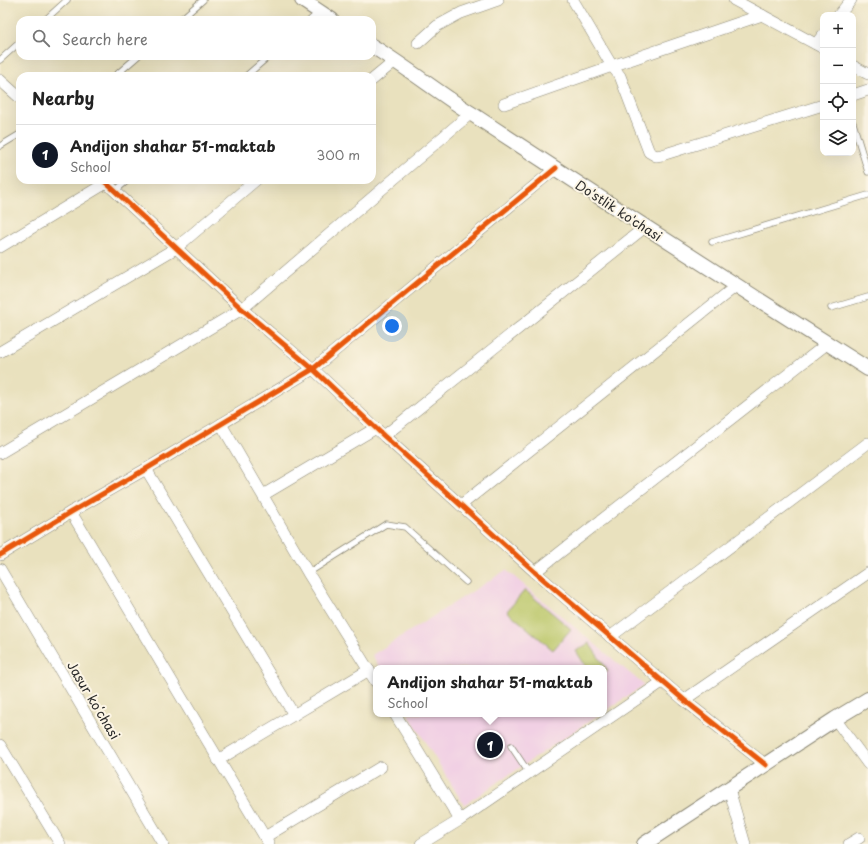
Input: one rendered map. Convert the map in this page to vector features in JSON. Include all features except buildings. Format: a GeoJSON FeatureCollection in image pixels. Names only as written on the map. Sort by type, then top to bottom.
{"type":"FeatureCollection","features":[{"type":"Feature","properties":{"kind":"street"},"geometry":{"type":"LineString","coordinates":[[302,0],[315,16]]}},
{"type":"Feature","properties":{"kind":"street"},"geometry":{"type":"LineString","coordinates":[[418,43],[437,26],[461,13],[498,0]]}},
{"type":"Feature","properties":{"kind":"street"},"geometry":{"type":"LineString","coordinates":[[574,0],[612,66],[620,76],[649,152],[656,156],[820,106]]}},
{"type":"Feature","properties":{"kind":"street"},"geometry":{"type":"LineString","coordinates":[[734,0],[819,46]]}},
{"type":"Feature","properties":{"kind":"street"},"geometry":{"type":"LineString","coordinates":[[841,12],[851,0]]}},
{"type":"Feature","properties":{"kind":"street"},"geometry":{"type":"LineString","coordinates":[[504,104],[762,15]]}},
{"type":"Feature","properties":{"kind":"street","name":"Do'stlik ko'chasi"},"geometry":{"type":"LineString","coordinates":[[376,49],[470,113],[645,227],[868,369]]}},
{"type":"Feature","properties":{"kind":"street"},"geometry":{"type":"LineString","coordinates":[[376,77],[395,61]]}},
{"type":"Feature","properties":{"kind":"street"},"geometry":{"type":"LineString","coordinates":[[856,68],[868,74]]}},
{"type":"Feature","properties":{"kind":"street"},"geometry":{"type":"LineString","coordinates":[[0,80],[16,94]]}},
{"type":"Feature","properties":{"kind":"street"},"geometry":{"type":"LineString","coordinates":[[856,94],[868,90]]}},
{"type":"Feature","properties":{"kind":"street"},"geometry":{"type":"LineString","coordinates":[[0,453],[242,309],[470,113]]}},
{"type":"Feature","properties":{"kind":"street"},"geometry":{"type":"LineString","coordinates":[[0,555],[313,369],[556,168]]}},
{"type":"Feature","properties":{"kind":"street"},"geometry":{"type":"LineString","coordinates":[[0,247],[100,184]]}},
{"type":"Feature","properties":{"kind":"street"},"geometry":{"type":"LineString","coordinates":[[108,184],[242,309],[313,369],[380,432],[535,572],[662,682],[766,765]]}},
{"type":"Feature","properties":{"kind":"street"},"geometry":{"type":"LineString","coordinates":[[0,352],[176,248],[251,184]]}},
{"type":"Feature","properties":{"kind":"street"},"geometry":{"type":"LineString","coordinates":[[263,496],[380,432],[645,227]]}},
{"type":"Feature","properties":{"kind":"street"},"geometry":{"type":"LineString","coordinates":[[461,505],[736,286]]}},
{"type":"Feature","properties":{"kind":"street"},"geometry":{"type":"LineString","coordinates":[[535,572],[828,343]]}},
{"type":"Feature","properties":{"kind":"street"},"geometry":{"type":"LineString","coordinates":[[221,424],[308,573],[373,677]]}},
{"type":"Feature","properties":{"kind":"street"},"geometry":{"type":"LineString","coordinates":[[610,637],[868,443]]}},
{"type":"Feature","properties":{"kind":"street"},"geometry":{"type":"LineString","coordinates":[[146,469],[294,715]]}},
{"type":"Feature","properties":{"kind":"street"},"geometry":{"type":"LineString","coordinates":[[71,512],[267,841],[381,767]]}},
{"type":"Feature","properties":{"kind":"street","name":"Jasur koʻchasi"},"geometry":{"type":"LineString","coordinates":[[0,569],[163,844]]}},
{"type":"Feature","properties":{"kind":"street"},"geometry":{"type":"LineString","coordinates":[[684,700],[868,573]]}},
{"type":"Feature","properties":{"kind":"street"},"geometry":{"type":"LineString","coordinates":[[218,760],[369,670]]}},
{"type":"Feature","properties":{"kind":"street"},"geometry":{"type":"LineString","coordinates":[[420,844],[460,820],[662,682]]}},
{"type":"Feature","properties":{"kind":"street"},"geometry":{"type":"LineString","coordinates":[[644,844],[868,699]]}},
{"type":"Feature","properties":{"kind":"street"},"geometry":{"type":"LineString","coordinates":[[397,717],[460,820]]}},
{"type":"Feature","properties":{"kind":"street"},"geometry":{"type":"LineString","coordinates":[[836,719],[868,764]]}},
{"type":"Feature","properties":{"kind":"street"},"geometry":{"type":"LineString","coordinates":[[0,745],[60,844]]}},
{"type":"Feature","properties":{"kind":"street"},"geometry":{"type":"LineString","coordinates":[[729,789],[744,844]]}},
{"type":"Feature","properties":{"kind":"lane"},"geometry":{"type":"LineString","coordinates":[[49,16],[67,0]]}},
{"type":"Feature","properties":{"kind":"lane"},"geometry":{"type":"LineString","coordinates":[[185,16],[203,0]]}},
{"type":"Feature","properties":{"kind":"lane"},"geometry":{"type":"LineString","coordinates":[[0,60],[16,46]]}},
{"type":"Feature","properties":{"kind":"lane"},"geometry":{"type":"LineString","coordinates":[[120,72],[133,60]]}},
{"type":"Feature","properties":{"kind":"lane"},"geometry":{"type":"LineString","coordinates":[[251,72],[264,60]]}},
{"type":"Feature","properties":{"kind":"lane"},"geometry":{"type":"LineString","coordinates":[[856,133],[868,172]]}},
{"type":"Feature","properties":{"kind":"lane"},"geometry":{"type":"LineString","coordinates":[[0,146],[16,136]]}},
{"type":"Feature","properties":{"kind":"lane"},"geometry":{"type":"LineString","coordinates":[[115,191],[123,184]]}},
{"type":"Feature","properties":{"kind":"lane"},"geometry":{"type":"LineString","coordinates":[[712,242],[868,195]]}},
{"type":"Feature","properties":{"kind":"lane"},"geometry":{"type":"LineString","coordinates":[[831,308],[868,297]]}},
{"type":"Feature","properties":{"kind":"lane"},"geometry":{"type":"LineString","coordinates":[[308,573],[386,524],[405,526],[466,582]]}},
{"type":"Feature","properties":{"kind":"lane"},"geometry":{"type":"LineString","coordinates":[[512,746],[530,773]]}},
{"type":"Feature","properties":{"kind":"shaded area"},"geometry":{"type":"Polygon","coordinates":[[[506,570],[644,685],[607,710],[607,665],[378,665],[372,655],[506,570]]]}},
{"type":"Feature","properties":{"kind":"shaded area"},"geometry":{"type":"Polygon","coordinates":[[[410,717],[596,717],[464,805],[410,717]]]}},
{"type":"Feature","properties":{"kind":"green space"},"geometry":{"type":"Polygon","coordinates":[[[525,590],[571,629],[553,650],[507,611],[525,590]]]}},
{"type":"Feature","properties":{"kind":"green space"},"geometry":{"type":"Polygon","coordinates":[[[589,643],[604,665],[585,665],[576,651],[589,643]]]}},
{"type":"Feature","properties":{"kind":"cycle path"},"geometry":{"type":"LineString","coordinates":[[0,555],[313,369],[556,168]]}},
{"type":"Feature","properties":{"kind":"cycle path"},"geometry":{"type":"LineString","coordinates":[[107,184],[242,309],[313,369],[384,436],[535,572],[684,700],[766,765]]}},
{"type":"Feature","properties":{"kind":"place","name":"Andijon shahar 51-maktab"},"geometry":{"type":"Point","coordinates":[490,745]}}]}
